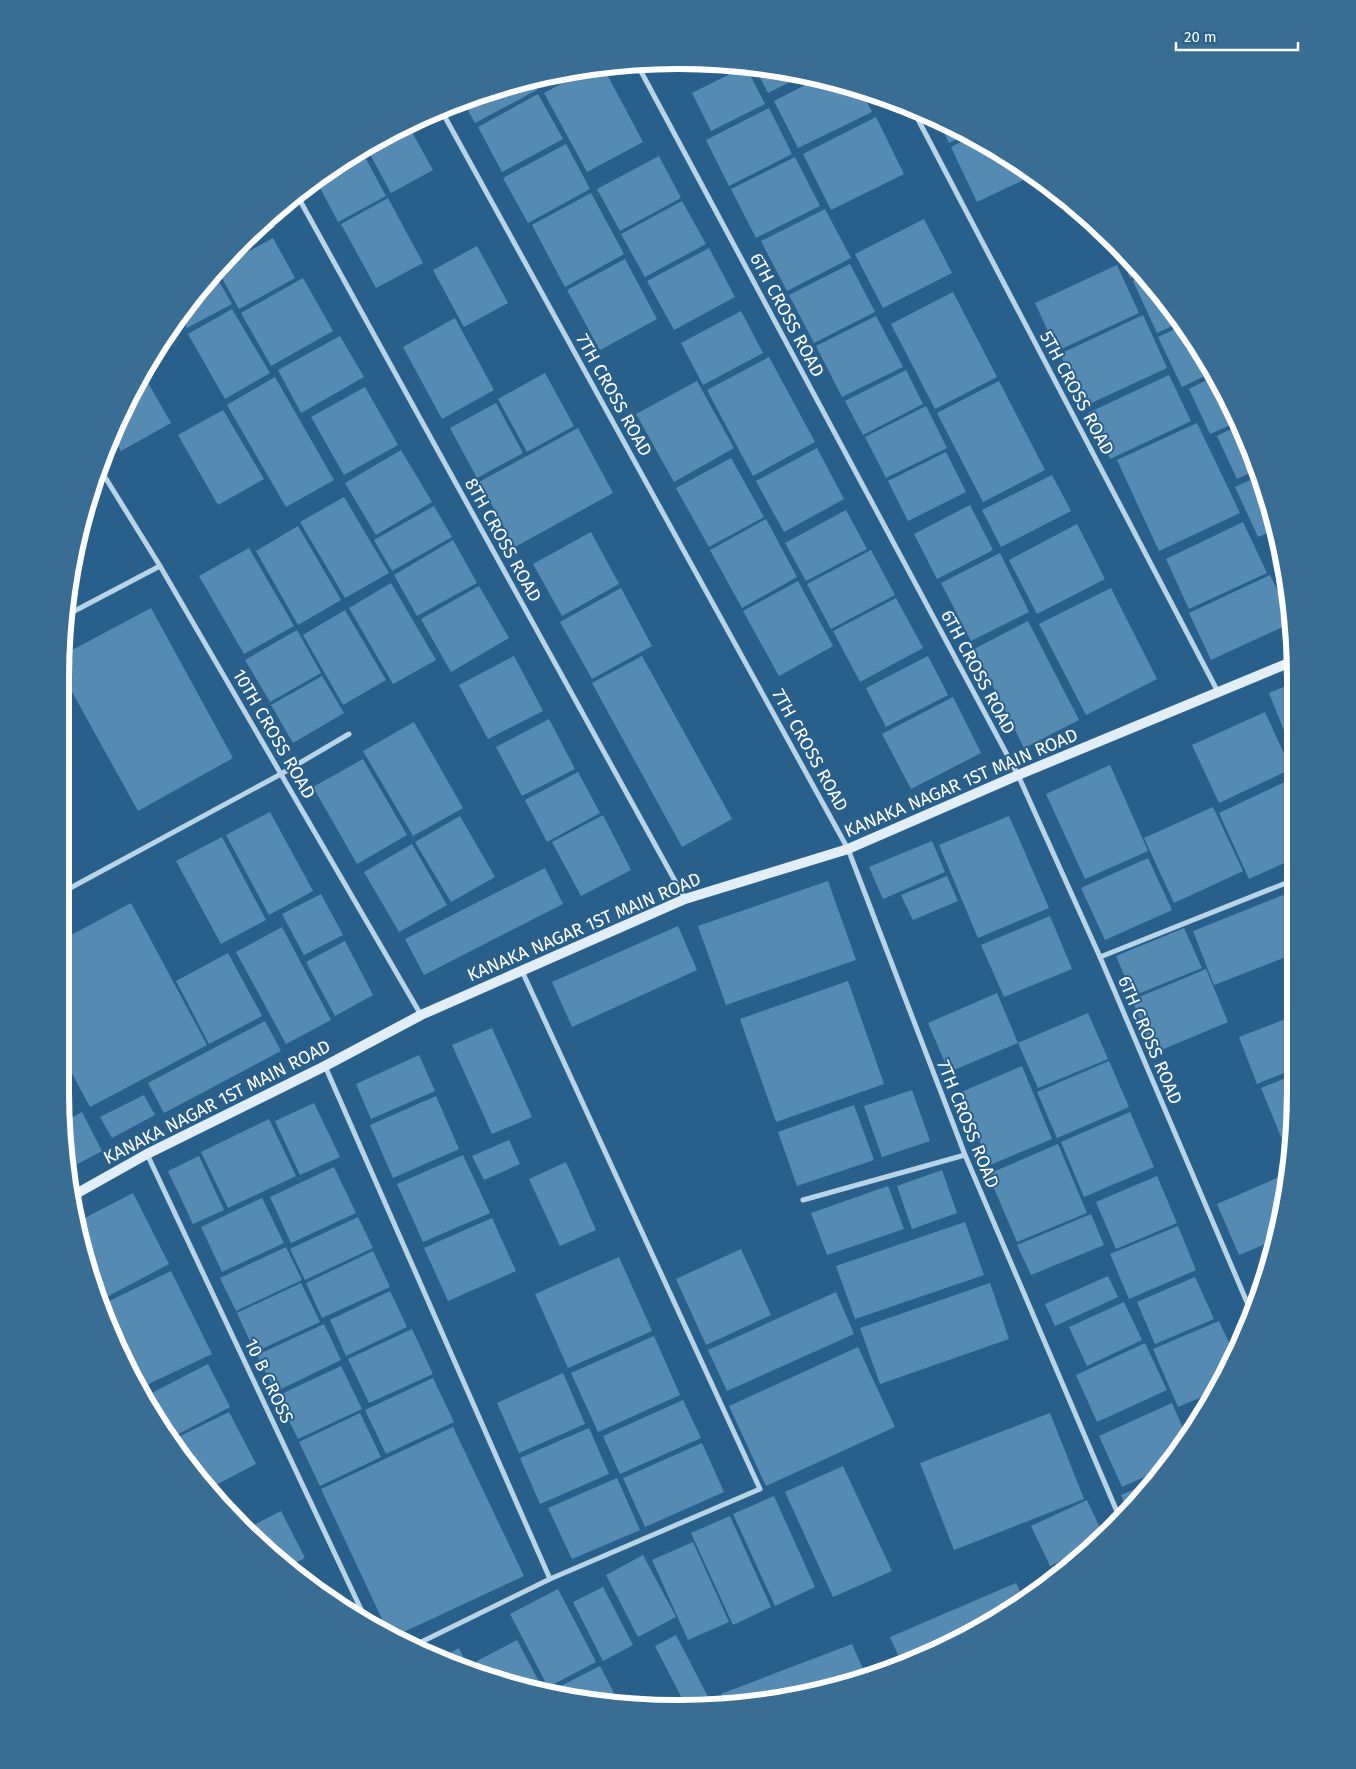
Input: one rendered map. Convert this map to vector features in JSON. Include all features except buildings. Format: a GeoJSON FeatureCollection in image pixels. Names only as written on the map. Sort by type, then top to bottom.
{"type":"FeatureCollection","features":[{"type":"Feature","properties":{"kind":"street","name":"6TH CROSS ROAD"},"geometry":{"type":"LineString","coordinates":[[640,70],[1018,775],[1100,957],[1248,1305]]}},
{"type":"Feature","properties":{"kind":"street","name":"7TH CROSS ROAD"},"geometry":{"type":"LineString","coordinates":[[444,115],[848,849],[965,1155],[1117,1514]]}},
{"type":"Feature","properties":{"kind":"street","name":"5TH CROSS ROAD"},"geometry":{"type":"LineString","coordinates":[[917,118],[1218,693]]}},
{"type":"Feature","properties":{"kind":"street","name":"8TH CROSS ROAD"},"geometry":{"type":"LineString","coordinates":[[301,200],[684,899]]}},
{"type":"Feature","properties":{"kind":"street","name":"10TH CROSS ROAD"},"geometry":{"type":"LineString","coordinates":[[104,475],[160,566],[422,1014]]}},
{"type":"Feature","properties":{"kind":"street"},"geometry":{"type":"LineString","coordinates":[[73,612],[160,566]]}},
{"type":"Feature","properties":{"kind":"street","name":"KANAKA NAGAR 1ST MAIN ROAD"},"geometry":{"type":"LineString","coordinates":[[77,1193],[147,1154],[325,1066],[422,1014],[684,899],[848,849],[1018,775],[1287,664]]}},
{"type":"Feature","properties":{"kind":"street"},"geometry":{"type":"LineString","coordinates":[[69,889],[281,774],[349,734]]}},
{"type":"Feature","properties":{"kind":"street"},"geometry":{"type":"LineString","coordinates":[[1100,957],[1287,883]]}},
{"type":"Feature","properties":{"kind":"street"},"geometry":{"type":"LineString","coordinates":[[421,1643],[550,1579],[760,1489],[522,970]]}},
{"type":"Feature","properties":{"kind":"street"},"geometry":{"type":"LineString","coordinates":[[325,1066],[550,1579]]}},
{"type":"Feature","properties":{"kind":"street","name":"10 B CROSS"},"geometry":{"type":"LineString","coordinates":[[147,1154],[362,1612]]}},
{"type":"Feature","properties":{"kind":"street"},"geometry":{"type":"LineString","coordinates":[[803,1200],[965,1155]]}}]}
